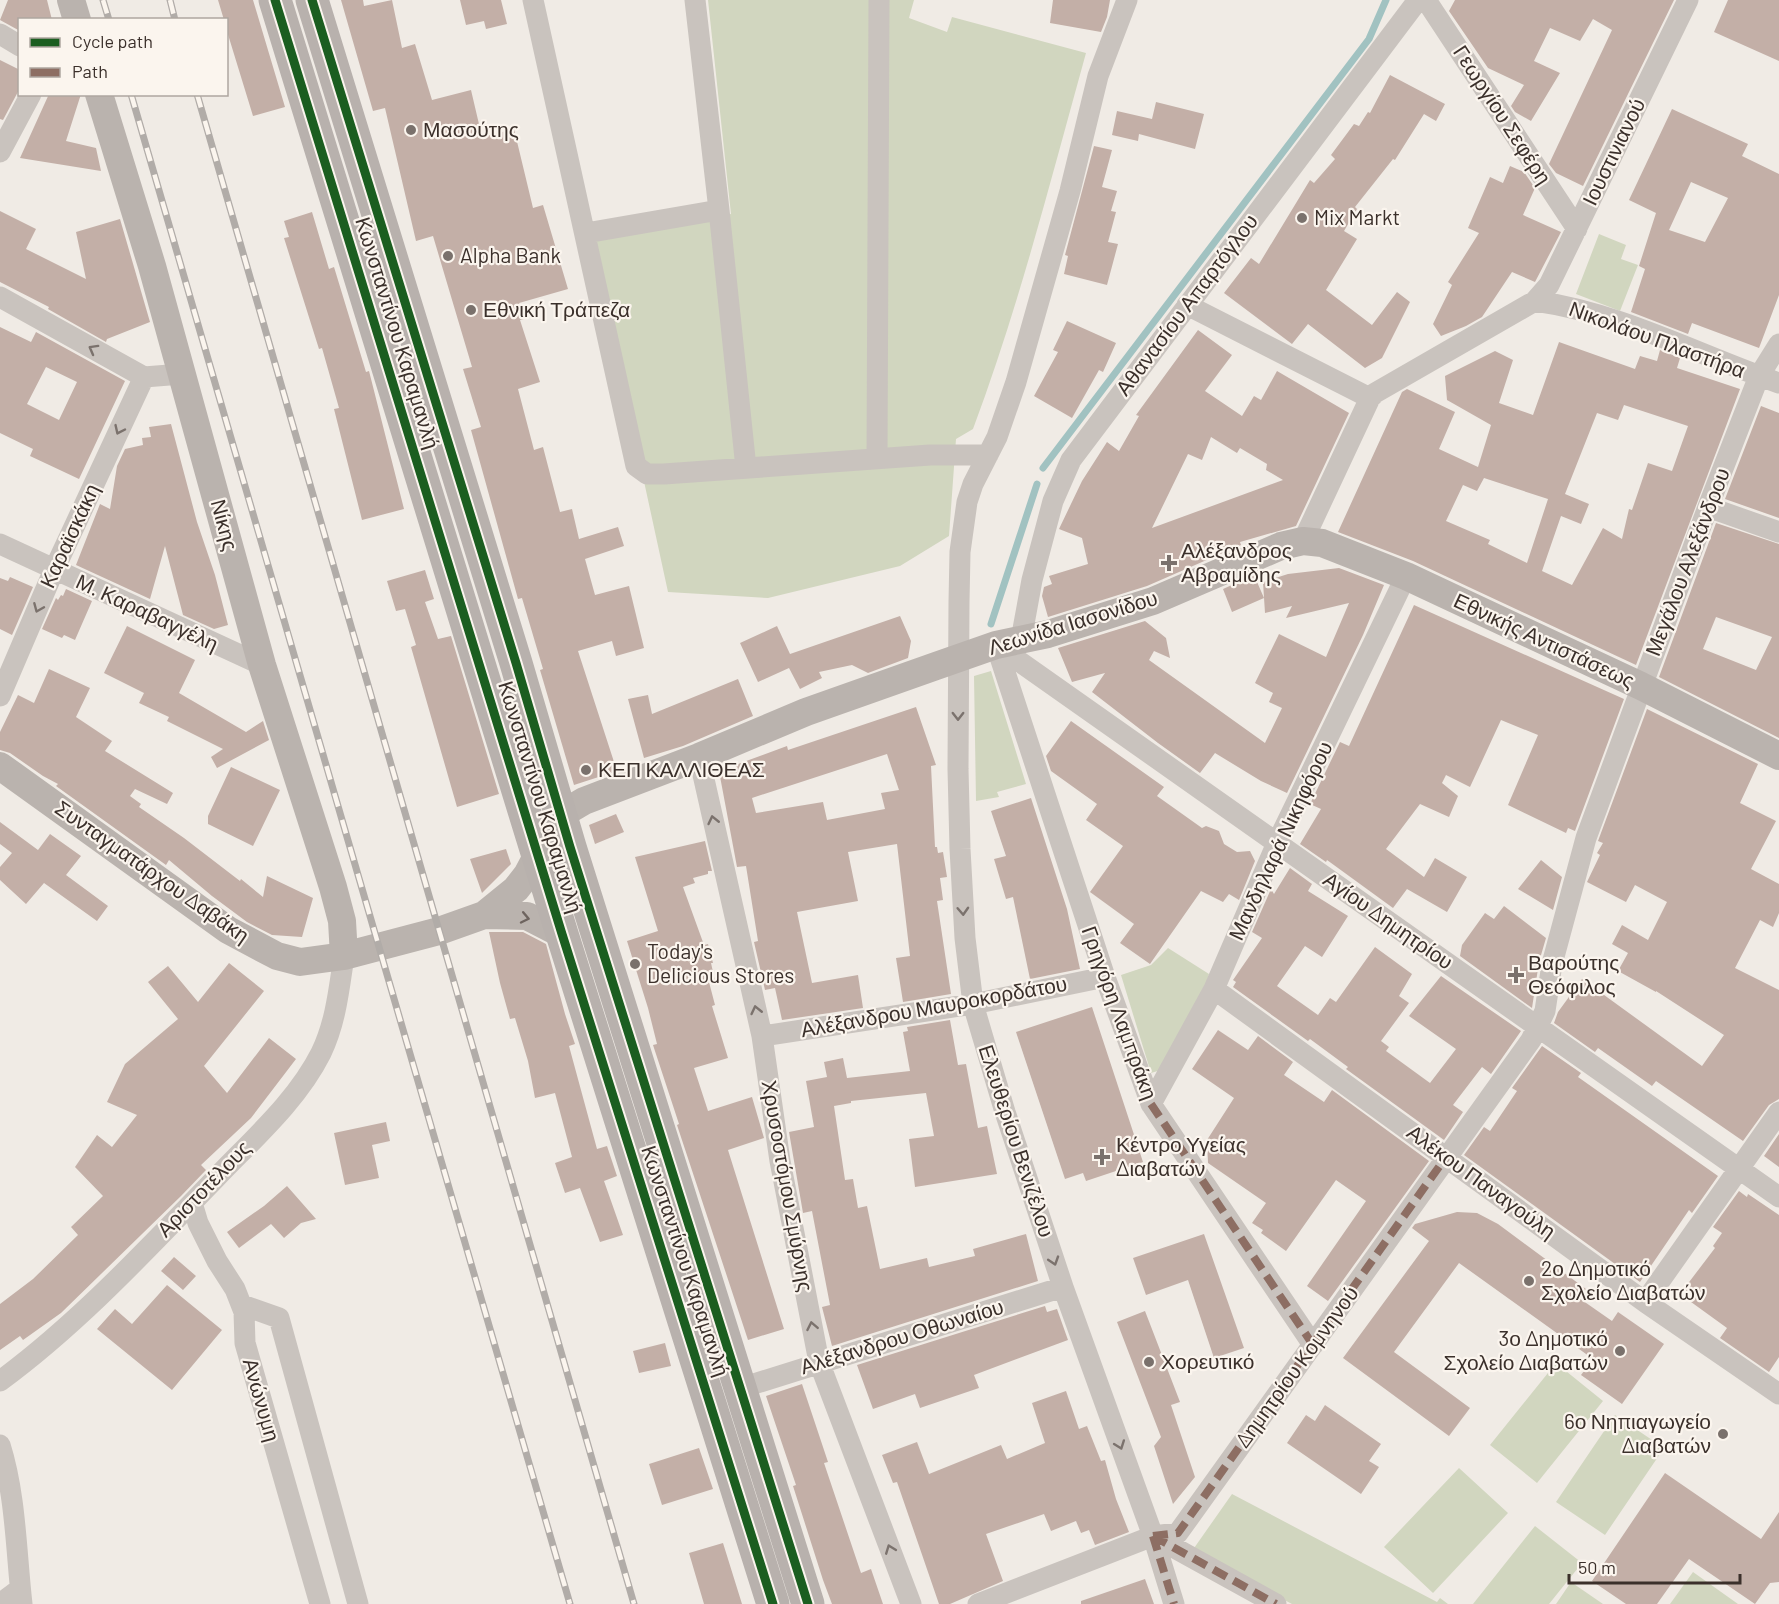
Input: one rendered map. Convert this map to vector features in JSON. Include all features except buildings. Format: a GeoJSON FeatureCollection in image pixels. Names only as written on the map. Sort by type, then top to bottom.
{"type":"FeatureCollection","features":[{"type":"Feature","properties":{"kind":"main road","name":"Κωνσταντίνου Καραμανλή"},"geometry":{"type":"LineString","coordinates":[[275,0],[562,934],[773,1604]]}},
{"type":"Feature","properties":{"kind":"main road","name":"Κωνσταντίνου Καραμανλή"},"geometry":{"type":"LineString","coordinates":[[312,0],[561,816],[808,1604]]}},
{"type":"Feature","properties":{"kind":"street"},"geometry":{"type":"LineString","coordinates":[[533,0],[636,466],[647,474],[664,474],[930,455],[988,455]]}},
{"type":"Feature","properties":{"kind":"street"},"geometry":{"type":"LineString","coordinates":[[695,0],[746,468]]}},
{"type":"Feature","properties":{"kind":"street"},"geometry":{"type":"LineString","coordinates":[[877,459],[879,0]]}},
{"type":"Feature","properties":{"kind":"street","name":"Ελευθερίου Βενιζέλου"},"geometry":{"type":"LineString","coordinates":[[1127,0],[1101,64],[1028,342],[1004,419],[970,493],[962,530],[958,658],[960,849],[965,938],[973,1004],[1005,1112],[1063,1287],[1153,1536],[1174,1604]]}},
{"type":"Feature","properties":{"kind":"street","name":"Αθανασίου Απαρτόγλου"},"geometry":{"type":"LineString","coordinates":[[1009,643],[1032,580],[1053,501],[1064,473],[1093,429],[1418,0]]}},
{"type":"Feature","properties":{"kind":"street","name":"Γεωργίου Σεφέρη"},"geometry":{"type":"LineString","coordinates":[[1426,0],[1577,229]]}},
{"type":"Feature","properties":{"kind":"street","name":"Ιουστινιανού"},"geometry":{"type":"LineString","coordinates":[[1535,302],[1549,285],[1688,0]]}},
{"type":"Feature","properties":{"kind":"street"},"geometry":{"type":"LineString","coordinates":[[0,34],[18,45]]}},
{"type":"Feature","properties":{"kind":"street"},"geometry":{"type":"LineString","coordinates":[[0,152],[30,96]]}},
{"type":"Feature","properties":{"kind":"street","name":"Νίκης"},"geometry":{"type":"LineString","coordinates":[[98,96],[152,266],[262,665],[333,887],[342,921],[344,956]]}},
{"type":"Feature","properties":{"kind":"street"},"geometry":{"type":"LineString","coordinates":[[586,233],[719,210]]}},
{"type":"Feature","properties":{"kind":"street"},"geometry":{"type":"LineString","coordinates":[[0,297],[144,377],[182,374]]}},
{"type":"Feature","properties":{"kind":"street"},"geometry":{"type":"LineString","coordinates":[[1303,541],[1374,393],[1535,302]]}},
{"type":"Feature","properties":{"kind":"street","name":"Νικολάου Πλαστήρα"},"geometry":{"type":"LineString","coordinates":[[1535,302],[1562,305],[1604,316],[1769,380]]}},
{"type":"Feature","properties":{"kind":"street"},"geometry":{"type":"LineString","coordinates":[[1187,305],[1370,398]]}},
{"type":"Feature","properties":{"kind":"street","name":"Μεγάλου Αλεξάνδρου"},"geometry":{"type":"LineString","coordinates":[[1539,1027],[1545,1011],[1552,964],[1574,877],[1608,774],[1708,507],[1769,380],[1779,344]]}},
{"type":"Feature","properties":{"kind":"street","name":"Καραϊσκάκη"},"geometry":{"type":"LineString","coordinates":[[0,696],[54,570],[144,377]]}},
{"type":"Feature","properties":{"kind":"street"},"geometry":{"type":"LineString","coordinates":[[1708,507],[1779,532]]}},
{"type":"Feature","properties":{"kind":"street","name":"Λεωνίδα Ιασονίδου"},"geometry":{"type":"LineString","coordinates":[[538,855],[548,833],[561,816],[584,801],[699,757],[806,712],[958,658],[1048,634],[1153,601],[1281,546],[1303,541]]}},
{"type":"Feature","properties":{"kind":"street","name":"Εθνικής Αντιστάσεως"},"geometry":{"type":"LineString","coordinates":[[1303,541],[1322,543],[1406,576],[1641,686],[1779,756]]}},
{"type":"Feature","properties":{"kind":"street","name":"Μ. Καραβαγγέλη"},"geometry":{"type":"LineString","coordinates":[[0,544],[262,665]]}},
{"type":"Feature","properties":{"kind":"street","name":"Μανδηλαρά Νικηφόρου"},"geometry":{"type":"LineString","coordinates":[[1151,1104],[1214,989],[1277,843],[1406,576]]}},
{"type":"Feature","properties":{"kind":"street","name":"Αγίου Δημητρίου"},"geometry":{"type":"LineString","coordinates":[[1009,643],[1277,843],[1779,1197]]}},
{"type":"Feature","properties":{"kind":"street","name":"Γρηγόρη Λαμπράκη"},"geometry":{"type":"LineString","coordinates":[[1009,643],[1105,977],[1151,1104],[1313,1345]]}},
{"type":"Feature","properties":{"kind":"street","name":"Χρυσοστόμου Σμύρνης"},"geometry":{"type":"LineString","coordinates":[[699,757],[762,1036],[780,1161],[819,1362],[911,1604]]}},
{"type":"Feature","properties":{"kind":"street","name":"Συνταγματάρχου Δαβάκη"},"geometry":{"type":"LineString","coordinates":[[0,766],[228,930],[278,956],[300,962],[344,956],[439,931],[484,915],[516,889],[528,874],[538,855]]}},
{"type":"Feature","properties":{"kind":"street","name":"Συνταγματάρχου Δαβάκη"},"geometry":{"type":"LineString","coordinates":[[484,915],[527,916],[562,934]]}},
{"type":"Feature","properties":{"kind":"street","name":"Αριστοτέλους"},"geometry":{"type":"LineString","coordinates":[[0,1381],[58,1334],[118,1277],[282,1108],[320,1054],[337,1008],[344,956]]}},
{"type":"Feature","properties":{"kind":"street","name":"Αλέξανδρου Μαυροκορδάτου"},"geometry":{"type":"LineString","coordinates":[[762,1036],[973,1004],[1105,977]]}},
{"type":"Feature","properties":{"kind":"street","name":"Αλέκου Παναγούλη"},"geometry":{"type":"LineString","coordinates":[[1214,989],[1646,1302],[1779,1394]]}},
{"type":"Feature","properties":{"kind":"street","name":"Δημητρίου Κομνηνού"},"geometry":{"type":"LineString","coordinates":[[978,1604],[1153,1536],[1178,1533],[1539,1027]]}},
{"type":"Feature","properties":{"kind":"street"},"geometry":{"type":"LineString","coordinates":[[1646,1302],[1779,1112]]}},
{"type":"Feature","properties":{"kind":"street","name":"Ανώνυμη"},"geometry":{"type":"LineString","coordinates":[[192,1203],[198,1223],[242,1305],[244,1343],[320,1604]]}},
{"type":"Feature","properties":{"kind":"street","name":"Αλέξανδρου Οθωναίου"},"geometry":{"type":"LineString","coordinates":[[741,1388],[1063,1287]]}},
{"type":"Feature","properties":{"kind":"street"},"geometry":{"type":"LineString","coordinates":[[242,1305],[279,1318],[358,1604]]}},
{"type":"Feature","properties":{"kind":"street"},"geometry":{"type":"LineString","coordinates":[[0,1445],[6,1464],[14,1514],[21,1596],[0,1604]]}},
{"type":"Feature","properties":{"kind":"street"},"geometry":{"type":"LineString","coordinates":[[1153,1536],[1276,1604]]}},
{"type":"Feature","properties":{"kind":"green space"},"geometry":{"type":"Polygon","coordinates":[[[708,0],[914,0],[909,18],[947,32],[952,17],[1086,53],[1034,242],[990,383],[973,429],[956,439],[949,536],[900,566],[768,598],[668,592],[591,237],[731,214],[708,0]]]}},
{"type":"Feature","properties":{"kind":"green space"},"geometry":{"type":"Polygon","coordinates":[[[1599,234],[1626,245],[1621,259],[1638,265],[1620,311],[1576,294],[1599,234]]]}},
{"type":"Feature","properties":{"kind":"green space"},"geometry":{"type":"Polygon","coordinates":[[[991,671],[1026,784],[997,792],[999,797],[976,801],[974,676],[991,671]]]}},
{"type":"Feature","properties":{"kind":"green space"},"geometry":{"type":"Polygon","coordinates":[[[1168,948],[1209,974],[1205,987],[1161,1070],[1151,1073],[1121,975],[1151,965],[1168,948]]]}},
{"type":"Feature","properties":{"kind":"green space"},"geometry":{"type":"Polygon","coordinates":[[[1556,1363],[1603,1401],[1537,1483],[1490,1445],[1556,1363]]]}},
{"type":"Feature","properties":{"kind":"green space"},"geometry":{"type":"Polygon","coordinates":[[[1615,1415],[1664,1448],[1605,1535],[1556,1502],[1615,1415]]]}},
{"type":"Feature","properties":{"kind":"green space"},"geometry":{"type":"Polygon","coordinates":[[[1459,1468],[1508,1513],[1433,1593],[1384,1547],[1459,1468]]]}},
{"type":"Feature","properties":{"kind":"green space"},"geometry":{"type":"Polygon","coordinates":[[[1232,1494],[1437,1602],[1440,1598],[1448,1604],[1292,1604],[1192,1551],[1232,1494]]]}},
{"type":"Feature","properties":{"kind":"green space"},"geometry":{"type":"Polygon","coordinates":[[[1535,1526],[1582,1563],[1549,1604],[1473,1604],[1535,1526]]]}},
{"type":"Feature","properties":{"kind":"green space"},"geometry":{"type":"Polygon","coordinates":[[[1693,1572],[1738,1604],[1670,1604],[1693,1572]]]}},
{"type":"Feature","properties":{"kind":"green space"},"geometry":{"type":"Polygon","coordinates":[[[1571,1582],[1603,1604],[1556,1604],[1571,1582]]]}},
{"type":"Feature","properties":{"kind":"waterway"},"geometry":{"type":"LineString","coordinates":[[1043,468],[1369,39],[1386,0]]}},
{"type":"Feature","properties":{"kind":"waterway"},"geometry":{"type":"LineString","coordinates":[[991,624],[1037,484]]}},
{"type":"Feature","properties":{"kind":"railway"},"geometry":{"type":"LineString","coordinates":[[103,0],[108,18]]}},
{"type":"Feature","properties":{"kind":"railway"},"geometry":{"type":"LineString","coordinates":[[170,0],[174,18]]}},
{"type":"Feature","properties":{"kind":"railway"},"geometry":{"type":"LineString","coordinates":[[132,96],[570,1604]]}},
{"type":"Feature","properties":{"kind":"railway"},"geometry":{"type":"LineString","coordinates":[[198,96],[634,1604]]}},
{"type":"Feature","properties":{"kind":"marked path"},"geometry":{"type":"LineString","coordinates":[[1151,1104],[1313,1345]]}},
{"type":"Feature","properties":{"kind":"marked path"},"geometry":{"type":"LineString","coordinates":[[1153,1536],[1178,1533],[1446,1157]]}},
{"type":"Feature","properties":{"kind":"marked path"},"geometry":{"type":"LineString","coordinates":[[1153,1536],[1276,1604]]}},
{"type":"Feature","properties":{"kind":"marked path"},"geometry":{"type":"LineString","coordinates":[[1153,1536],[1174,1604]]}},
{"type":"Feature","properties":{"kind":"cycle path"},"geometry":{"type":"LineString","coordinates":[[275,0],[562,934],[773,1604]]}},
{"type":"Feature","properties":{"kind":"cycle path"},"geometry":{"type":"LineString","coordinates":[[312,0],[516,663],[570,847],[808,1604]]}},
{"type":"Feature","properties":{"kind":"place","name":"Μασούτης"},"geometry":{"type":"Point","coordinates":[411,130]}},
{"type":"Feature","properties":{"kind":"place","name":"Mix Markt"},"geometry":{"type":"Point","coordinates":[1302,218]}},
{"type":"Feature","properties":{"kind":"place","name":"Alpha Bank"},"geometry":{"type":"Point","coordinates":[448,256]}},
{"type":"Feature","properties":{"kind":"place","name":"Εθνική Τράπεζα"},"geometry":{"type":"Point","coordinates":[471,310]}},
{"type":"Feature","properties":{"kind":"place","name":"Αλέξανδρος Αβραμίδης"},"geometry":{"type":"Point","coordinates":[1169,563]}},
{"type":"Feature","properties":{"kind":"place","name":"ΚΕΠ ΚΑΛΛΙΘΕΑΣ"},"geometry":{"type":"Point","coordinates":[586,770]}},
{"type":"Feature","properties":{"kind":"place","name":"Today's Delicious Stores"},"geometry":{"type":"Point","coordinates":[635,964]}},
{"type":"Feature","properties":{"kind":"place","name":"Βαρούτης Θεόφιλος"},"geometry":{"type":"Point","coordinates":[1516,975]}},
{"type":"Feature","properties":{"kind":"place","name":"Κέντρο Υγείας Διαβατών"},"geometry":{"type":"Point","coordinates":[1102,1157]}},
{"type":"Feature","properties":{"kind":"place","name":"2ο Δημοτικό Σχολείο Διαβατών"},"geometry":{"type":"Point","coordinates":[1529,1281]}},
{"type":"Feature","properties":{"kind":"place","name":"3ο Δημοτικό Σχολείο Διαβατών"},"geometry":{"type":"Point","coordinates":[1620,1351]}},
{"type":"Feature","properties":{"kind":"place","name":"Χορευτικό"},"geometry":{"type":"Point","coordinates":[1149,1362]}},
{"type":"Feature","properties":{"kind":"place","name":"6ο Νηπιαγωγείο Διαβατών"},"geometry":{"type":"Point","coordinates":[1723,1434]}}]}
